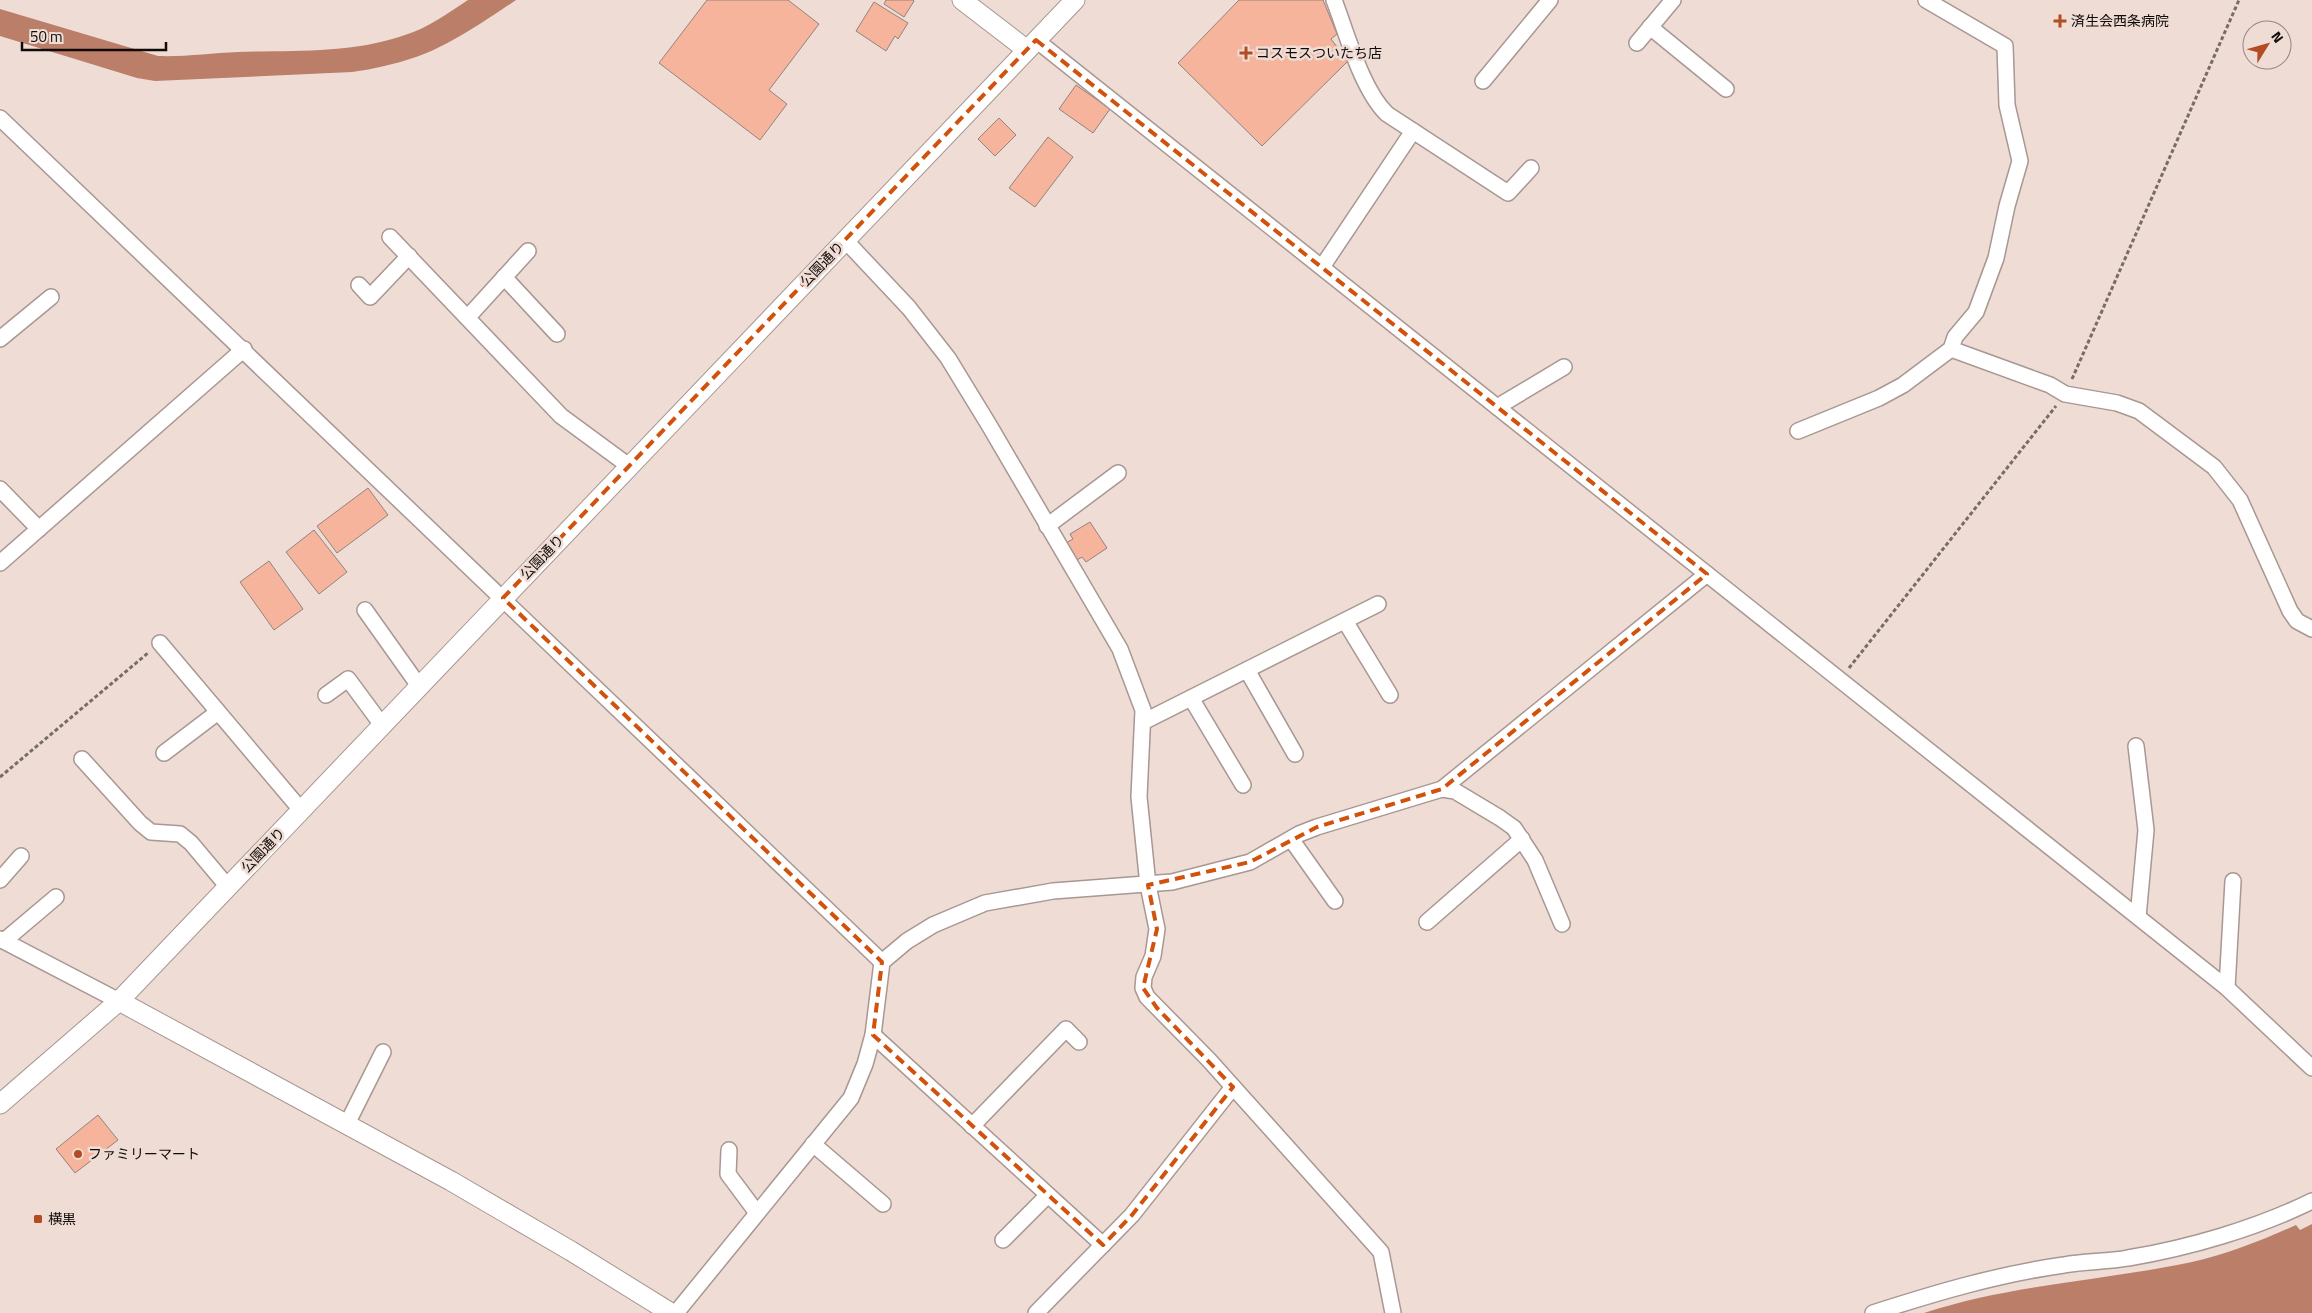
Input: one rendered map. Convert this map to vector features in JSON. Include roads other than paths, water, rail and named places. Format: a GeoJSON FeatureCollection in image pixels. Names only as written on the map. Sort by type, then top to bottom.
{"type":"FeatureCollection","features":[{"type":"Feature","properties":{"kind":"street"},"geometry":{"type":"LineString","coordinates":[[962,0],[1032,45],[1322,267],[2227,988],[2312,1068]]}},
{"type":"Feature","properties":{"kind":"street","name":"公園通り"},"geometry":{"type":"LineString","coordinates":[[0,1104],[120,1002],[1074,0]]}},
{"type":"Feature","properties":{"kind":"street"},"geometry":{"type":"LineString","coordinates":[[1334,0],[1369,90],[1377,105],[1387,114],[1508,193],[1532,168]]}},
{"type":"Feature","properties":{"kind":"street"},"geometry":{"type":"LineString","coordinates":[[1482,81],[1550,0]]}},
{"type":"Feature","properties":{"kind":"street"},"geometry":{"type":"LineString","coordinates":[[1637,43],[1672,0]]}},
{"type":"Feature","properties":{"kind":"street"},"geometry":{"type":"LineString","coordinates":[[1798,430],[1879,398],[1903,386],[1951,350],[1955,337],[1976,312],[1988,284],[2020,161],[2007,106],[2005,46],[1926,0]]}},
{"type":"Feature","properties":{"kind":"street"},"geometry":{"type":"LineString","coordinates":[[1650,27],[1726,89]]}},
{"type":"Feature","properties":{"kind":"street"},"geometry":{"type":"LineString","coordinates":[[0,118],[244,349],[882,962]]}},
{"type":"Feature","properties":{"kind":"street"},"geometry":{"type":"LineString","coordinates":[[1322,267],[1413,131]]}},
{"type":"Feature","properties":{"kind":"street"},"geometry":{"type":"LineString","coordinates":[[390,238],[468,317],[561,416],[629,466]]}},
{"type":"Feature","properties":{"kind":"street"},"geometry":{"type":"LineString","coordinates":[[845,240],[909,308],[948,358],[1120,649],[1143,710],[1140,797],[1148,885],[1157,929],[1153,956],[1144,977],[1143,988],[1152,1002],[1233,1087],[1381,1252],[1393,1313]]}},
{"type":"Feature","properties":{"kind":"street"},"geometry":{"type":"LineString","coordinates":[[468,317],[528,251]]}},
{"type":"Feature","properties":{"kind":"street"},"geometry":{"type":"LineString","coordinates":[[359,285],[370,297],[409,256]]}},
{"type":"Feature","properties":{"kind":"street"},"geometry":{"type":"LineString","coordinates":[[504,277],[557,334]]}},
{"type":"Feature","properties":{"kind":"street"},"geometry":{"type":"LineString","coordinates":[[0,339],[51,298]]}},
{"type":"Feature","properties":{"kind":"street"},"geometry":{"type":"LineString","coordinates":[[0,563],[244,349]]}},
{"type":"Feature","properties":{"kind":"street"},"geometry":{"type":"LineString","coordinates":[[1951,350],[2050,385],[2065,394],[2117,403],[2139,411],[2214,467],[2240,500],[2290,611],[2297,621],[2312,629]]}},
{"type":"Feature","properties":{"kind":"street"},"geometry":{"type":"LineString","coordinates":[[1497,407],[1564,367]]}},
{"type":"Feature","properties":{"kind":"street"},"geometry":{"type":"LineString","coordinates":[[1047,526],[1118,473]]}},
{"type":"Feature","properties":{"kind":"street"},"geometry":{"type":"LineString","coordinates":[[0,489],[39,529]]}},
{"type":"Feature","properties":{"kind":"street"},"geometry":{"type":"LineString","coordinates":[[676,1313],[851,1098],[865,1064],[873,1035],[882,962],[907,941],[933,925],[985,903],[1053,891],[1172,882],[1250,862],[1299,834],[1344,818],[1442,789],[1708,574]]}},
{"type":"Feature","properties":{"kind":"street"},"geometry":{"type":"LineString","coordinates":[[1143,722],[1378,604]]}},
{"type":"Feature","properties":{"kind":"street"},"geometry":{"type":"LineString","coordinates":[[366,610],[419,686]]}},
{"type":"Feature","properties":{"kind":"street"},"geometry":{"type":"LineString","coordinates":[[1345,621],[1390,695]]}},
{"type":"Feature","properties":{"kind":"street"},"geometry":{"type":"LineString","coordinates":[[160,643],[301,810]]}},
{"type":"Feature","properties":{"kind":"street"},"geometry":{"type":"LineString","coordinates":[[1246,670],[1295,754]]}},
{"type":"Feature","properties":{"kind":"street"},"geometry":{"type":"LineString","coordinates":[[326,695],[348,679],[382,725]]}},
{"type":"Feature","properties":{"kind":"street"},"geometry":{"type":"LineString","coordinates":[[1190,698],[1243,785]]}},
{"type":"Feature","properties":{"kind":"street"},"geometry":{"type":"LineString","coordinates":[[164,753],[218,712]]}},
{"type":"Feature","properties":{"kind":"street"},"geometry":{"type":"LineString","coordinates":[[2136,746],[2146,830],[2138,917]]}},
{"type":"Feature","properties":{"kind":"street"},"geometry":{"type":"LineString","coordinates":[[82,759],[140,824],[151,832],[180,834],[228,887]]}},
{"type":"Feature","properties":{"kind":"street"},"geometry":{"type":"LineString","coordinates":[[1442,789],[1455,791],[1514,828],[1535,860],[1562,924]]}},
{"type":"Feature","properties":{"kind":"street"},"geometry":{"type":"LineString","coordinates":[[1291,839],[1335,901]]}},
{"type":"Feature","properties":{"kind":"street"},"geometry":{"type":"LineString","coordinates":[[1427,922],[1522,839]]}},
{"type":"Feature","properties":{"kind":"street"},"geometry":{"type":"LineString","coordinates":[[0,880],[21,856]]}},
{"type":"Feature","properties":{"kind":"street"},"geometry":{"type":"LineString","coordinates":[[2227,988],[2233,881]]}},
{"type":"Feature","properties":{"kind":"street"},"geometry":{"type":"LineString","coordinates":[[56,897],[2,940],[460,1186],[672,1313]]}},
{"type":"Feature","properties":{"kind":"street"},"geometry":{"type":"LineString","coordinates":[[972,1126],[1066,1029],[1079,1042]]}},
{"type":"Feature","properties":{"kind":"street"},"geometry":{"type":"LineString","coordinates":[[873,1035],[1103,1245]]}},
{"type":"Feature","properties":{"kind":"street"},"geometry":{"type":"LineString","coordinates":[[347,1124],[383,1052]]}},
{"type":"Feature","properties":{"kind":"street"},"geometry":{"type":"LineString","coordinates":[[1036,1313],[1132,1215],[1233,1087]]}},
{"type":"Feature","properties":{"kind":"street"},"geometry":{"type":"LineString","coordinates":[[813,1144],[883,1204]]}},
{"type":"Feature","properties":{"kind":"street"},"geometry":{"type":"LineString","coordinates":[[730,1150],[728,1174],[757,1213]]}},
{"type":"Feature","properties":{"kind":"street"},"geometry":{"type":"LineString","coordinates":[[1003,1240],[1048,1195]]}},
{"type":"Feature","properties":{"kind":"street"},"geometry":{"type":"LineString","coordinates":[[1873,1313],[1948,1289],[2063,1265],[2127,1258],[2171,1249],[2281,1216],[2312,1201]]}},
{"type":"Feature","properties":{"kind":"place","name":"済生会西条病院"},"geometry":{"type":"Point","coordinates":[2060,21]}},
{"type":"Feature","properties":{"kind":"place","name":"コスモスついたち店"},"geometry":{"type":"Point","coordinates":[1246,53]}},
{"type":"Feature","properties":{"kind":"place","name":"ファミリーマート"},"geometry":{"type":"Point","coordinates":[78,1154]}},
{"type":"Feature","properties":{"kind":"place","name":"横黒"},"geometry":{"type":"Point","coordinates":[38,1219]}}]}
